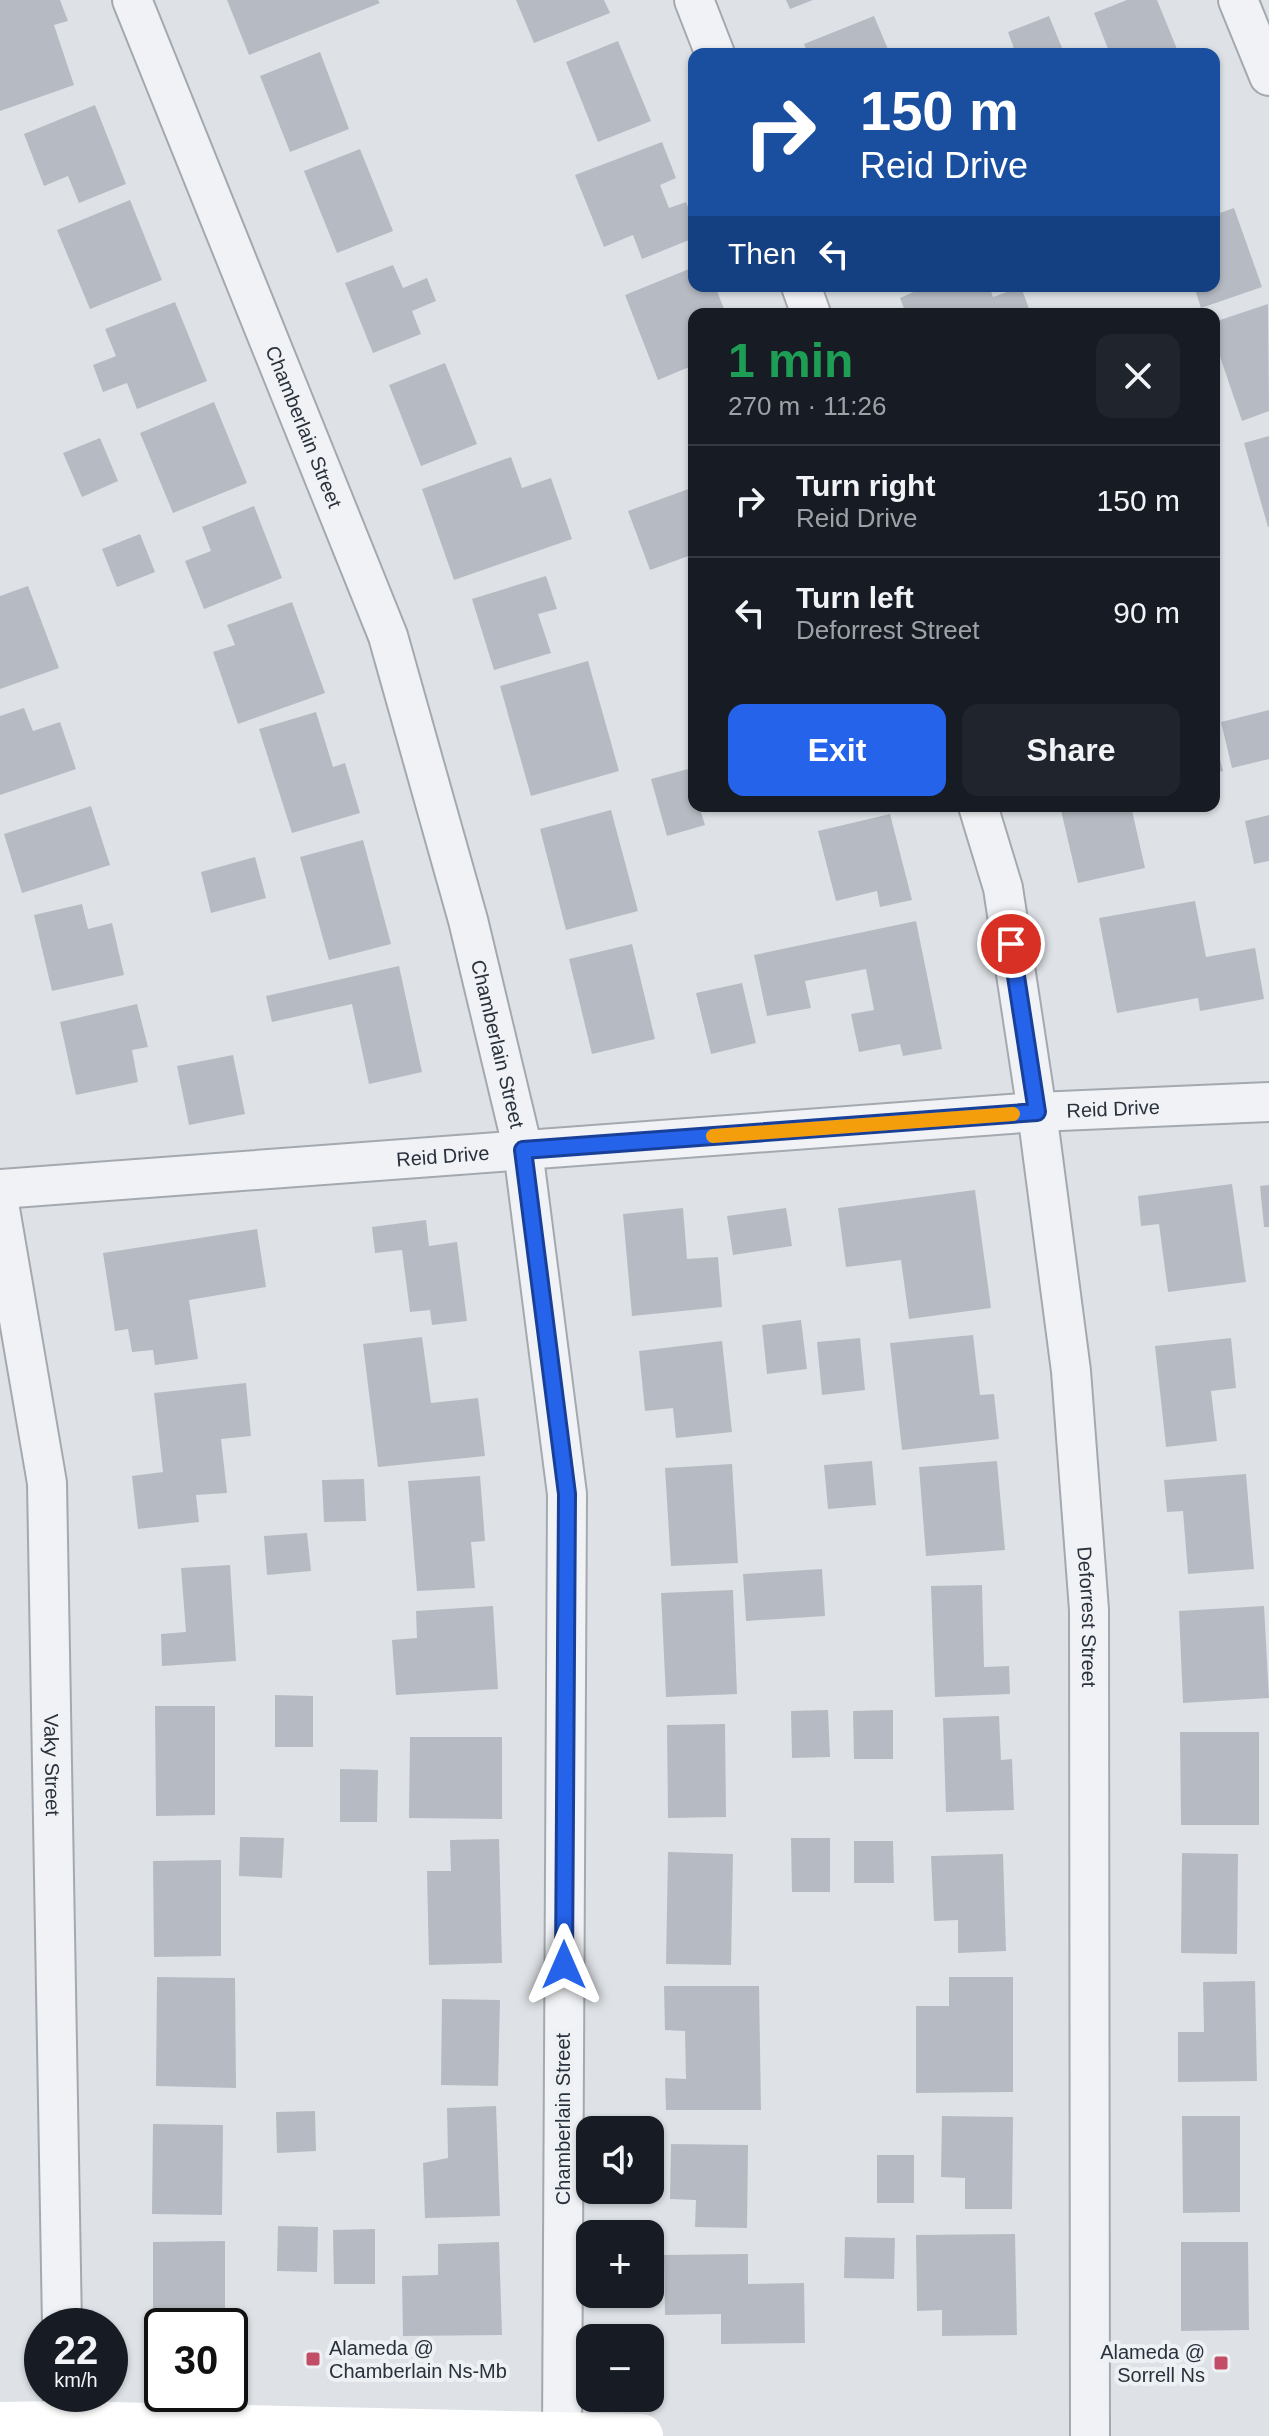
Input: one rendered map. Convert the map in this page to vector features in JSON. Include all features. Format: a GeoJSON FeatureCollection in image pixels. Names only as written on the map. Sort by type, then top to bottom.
{"type":"FeatureCollection","features":[{"type":"Feature","properties":{"kind":"main road"},"geometry":{"type":"LineString","coordinates":[[0,2424],[47,2412]]}},
{"type":"Feature","properties":{"kind":"main road"},"geometry":{"type":"LineString","coordinates":[[116,2412],[407,2434],[641,2436]]}},
{"type":"Feature","properties":{"kind":"street","name":"Chamberlain Street"},"geometry":{"type":"LineString","coordinates":[[132,0],[388,636],[468,920],[523,1150],[567,1494],[562,2435]]}},
{"type":"Feature","properties":{"kind":"street"},"geometry":{"type":"LineString","coordinates":[[694,0],[713,48]]}},
{"type":"Feature","properties":{"kind":"street"},"geometry":{"type":"LineString","coordinates":[[1238,0],[1269,76]]}},
{"type":"Feature","properties":{"kind":"street","name":"Deforrest Street"},"geometry":{"type":"LineString","coordinates":[[980,812],[1003,888],[1037,1112],[1071,1371],[1089,1610],[1090,2436]]}},
{"type":"Feature","properties":{"kind":"street","name":"Reid Drive"},"geometry":{"type":"LineString","coordinates":[[0,1189],[1037,1112],[1269,1102]]}},
{"type":"Feature","properties":{"kind":"street","name":"Vaky Street"},"geometry":{"type":"LineString","coordinates":[[0,1209],[47,1483],[62,2308]]}},
{"type":"Feature","properties":{"kind":"building"},"geometry":{"type":"Polygon","coordinates":[[[0,0],[60,0],[68,21],[54,25],[74,85],[0,111],[0,0]]]}},
{"type":"Feature","properties":{"kind":"building"},"geometry":{"type":"Polygon","coordinates":[[[227,0],[378,0],[380,3],[249,55],[227,0]]]}},
{"type":"Feature","properties":{"kind":"building"},"geometry":{"type":"Polygon","coordinates":[[[516,0],[604,0],[610,13],[534,43],[516,0]]]}},
{"type":"Feature","properties":{"kind":"building"},"geometry":{"type":"Polygon","coordinates":[[[786,0],[813,0],[790,9],[786,0]]]}},
{"type":"Feature","properties":{"kind":"building"},"geometry":{"type":"Polygon","coordinates":[[[1127,0],[1157,0],[1177,48],[1108,48],[1094,13],[1127,0]]]}},
{"type":"Feature","properties":{"kind":"building"},"geometry":{"type":"Polygon","coordinates":[[[874,16],[887,48],[806,48],[804,44],[874,16]]]}},
{"type":"Feature","properties":{"kind":"building"},"geometry":{"type":"Polygon","coordinates":[[[1049,16],[1062,48],[1014,48],[1008,32],[1049,16]]]}},
{"type":"Feature","properties":{"kind":"building"},"geometry":{"type":"Polygon","coordinates":[[[618,41],[651,121],[598,142],[566,62],[618,41]]]}},
{"type":"Feature","properties":{"kind":"building"},"geometry":{"type":"Polygon","coordinates":[[[320,52],[349,129],[290,152],[260,76],[320,52]]]}},
{"type":"Feature","properties":{"kind":"building"},"geometry":{"type":"Polygon","coordinates":[[[95,105],[126,184],[79,203],[68,176],[44,186],[24,134],[95,105]]]}},
{"type":"Feature","properties":{"kind":"building"},"geometry":{"type":"Polygon","coordinates":[[[662,142],[676,178],[660,185],[669,208],[686,202],[688,240],[642,259],[633,235],[604,247],[575,175],[662,142]]]}},
{"type":"Feature","properties":{"kind":"building"},"geometry":{"type":"Polygon","coordinates":[[[360,149],[393,231],[337,253],[304,171],[360,149]]]}},
{"type":"Feature","properties":{"kind":"building"},"geometry":{"type":"Polygon","coordinates":[[[130,200],[162,280],[90,309],[57,230],[130,200]]]}},
{"type":"Feature","properties":{"kind":"building"},"geometry":{"type":"Polygon","coordinates":[[[1234,208],[1262,287],[1201,308],[1196,292],[1220,292],[1220,213],[1234,208]]]}},
{"type":"Feature","properties":{"kind":"building"},"geometry":{"type":"Polygon","coordinates":[[[393,265],[403,288],[427,278],[436,301],[412,311],[421,334],[373,353],[345,283],[393,265]]]}},
{"type":"Feature","properties":{"kind":"building"},"geometry":{"type":"Polygon","coordinates":[[[688,269],[688,292],[717,292],[724,308],[688,308],[688,368],[658,380],[625,295],[688,269]]]}},
{"type":"Feature","properties":{"kind":"building"},"geometry":{"type":"Polygon","coordinates":[[[914,292],[991,292],[993,297],[1007,292],[1023,292],[1029,308],[904,308],[900,298],[914,292]]]}},
{"type":"Feature","properties":{"kind":"building"},"geometry":{"type":"Polygon","coordinates":[[[175,302],[207,381],[137,409],[127,383],[103,392],[93,365],[116,356],[105,329],[175,302]]]}},
{"type":"Feature","properties":{"kind":"building"},"geometry":{"type":"Polygon","coordinates":[[[1268,304],[1269,411],[1242,421],[1220,357],[1220,320],[1268,304]]]}},
{"type":"Feature","properties":{"kind":"building"},"geometry":{"type":"Polygon","coordinates":[[[445,363],[477,444],[421,466],[389,385],[445,363]]]}},
{"type":"Feature","properties":{"kind":"building"},"geometry":{"type":"Polygon","coordinates":[[[214,402],[247,483],[173,513],[140,433],[214,402]]]}},
{"type":"Feature","properties":{"kind":"building"},"geometry":{"type":"Polygon","coordinates":[[[1269,436],[1269,527],[1268,527],[1244,443],[1269,436]]]}},
{"type":"Feature","properties":{"kind":"building"},"geometry":{"type":"Polygon","coordinates":[[[100,438],[118,481],[82,497],[63,453],[100,438]]]}},
{"type":"Feature","properties":{"kind":"building"},"geometry":{"type":"Polygon","coordinates":[[[511,457],[522,488],[551,478],[572,539],[454,580],[422,489],[511,457]]]}},
{"type":"Feature","properties":{"kind":"building"},"geometry":{"type":"Polygon","coordinates":[[[688,489],[688,556],[650,570],[628,511],[688,489]]]}},
{"type":"Feature","properties":{"kind":"building"},"geometry":{"type":"Polygon","coordinates":[[[254,506],[282,578],[204,609],[185,561],[211,551],[202,527],[254,506]]]}},
{"type":"Feature","properties":{"kind":"building"},"geometry":{"type":"Polygon","coordinates":[[[140,534],[155,572],[117,587],[102,549],[140,534]]]}},
{"type":"Feature","properties":{"kind":"building"},"geometry":{"type":"Polygon","coordinates":[[[546,576],[557,609],[538,614],[551,653],[494,670],[472,599],[546,576]]]}},
{"type":"Feature","properties":{"kind":"building"},"geometry":{"type":"Polygon","coordinates":[[[28,586],[59,668],[0,689],[0,596],[28,586]]]}},
{"type":"Feature","properties":{"kind":"building"},"geometry":{"type":"Polygon","coordinates":[[[292,602],[325,693],[238,724],[213,652],[235,645],[227,625],[292,602]]]}},
{"type":"Feature","properties":{"kind":"building"},"geometry":{"type":"Polygon","coordinates":[[[588,661],[619,771],[531,796],[500,686],[588,661]]]}},
{"type":"Feature","properties":{"kind":"building"},"geometry":{"type":"Polygon","coordinates":[[[24,708],[33,731],[60,722],[76,769],[0,795],[0,716],[24,708]]]}},
{"type":"Feature","properties":{"kind":"building"},"geometry":{"type":"Polygon","coordinates":[[[1269,710],[1269,759],[1232,768],[1221,722],[1269,710]]]}},
{"type":"Feature","properties":{"kind":"building"},"geometry":{"type":"Polygon","coordinates":[[[316,712],[333,767],[345,763],[360,813],[292,833],[259,729],[316,712]]]}},
{"type":"Feature","properties":{"kind":"building"},"geometry":{"type":"Polygon","coordinates":[[[688,769],[688,812],[701,812],[705,825],[667,836],[651,779],[688,769]]]}},
{"type":"Feature","properties":{"kind":"building"},"geometry":{"type":"Polygon","coordinates":[[[91,806],[110,865],[22,893],[4,834],[91,806]]]}},
{"type":"Feature","properties":{"kind":"building"},"geometry":{"type":"Polygon","coordinates":[[[611,810],[638,911],[566,930],[540,829],[611,810]]]}},
{"type":"Feature","properties":{"kind":"building"},"geometry":{"type":"Polygon","coordinates":[[[1061,812],[1132,812],[1145,868],[1078,883],[1061,812]]]}},
{"type":"Feature","properties":{"kind":"building"},"geometry":{"type":"Polygon","coordinates":[[[890,814],[912,900],[880,907],[877,891],[836,901],[818,831],[890,814]]]}},
{"type":"Feature","properties":{"kind":"building"},"geometry":{"type":"Polygon","coordinates":[[[1269,815],[1269,861],[1254,864],[1245,821],[1269,815]]]}},
{"type":"Feature","properties":{"kind":"building"},"geometry":{"type":"Polygon","coordinates":[[[363,840],[391,944],[329,960],[300,857],[363,840]]]}},
{"type":"Feature","properties":{"kind":"building"},"geometry":{"type":"Polygon","coordinates":[[[255,857],[266,898],[211,913],[201,872],[255,857]]]}},
{"type":"Feature","properties":{"kind":"building"},"geometry":{"type":"Polygon","coordinates":[[[1195,901],[1206,957],[1255,948],[1264,999],[1200,1011],[1198,998],[1117,1013],[1099,918],[1195,901]]]}},
{"type":"Feature","properties":{"kind":"building"},"geometry":{"type":"Polygon","coordinates":[[[82,904],[88,929],[112,923],[124,975],[52,991],[34,915],[82,904]]]}},
{"type":"Feature","properties":{"kind":"building"},"geometry":{"type":"Polygon","coordinates":[[[916,921],[942,1049],[903,1056],[900,1044],[859,1052],[851,1014],[874,1010],[866,969],[805,981],[811,1008],[767,1016],[754,955],[916,921]]]}},
{"type":"Feature","properties":{"kind":"building"},"geometry":{"type":"Polygon","coordinates":[[[632,944],[655,1039],[592,1054],[569,959],[632,944]]]}},
{"type":"Feature","properties":{"kind":"building"},"geometry":{"type":"Polygon","coordinates":[[[399,966],[422,1072],[369,1084],[352,1004],[272,1022],[266,996],[399,966]]]}},
{"type":"Feature","properties":{"kind":"building"},"geometry":{"type":"Polygon","coordinates":[[[742,983],[756,1043],[711,1054],[696,993],[742,983]]]}},
{"type":"Feature","properties":{"kind":"building"},"geometry":{"type":"Polygon","coordinates":[[[137,1004],[148,1047],[132,1050],[138,1082],[76,1095],[60,1022],[137,1004]]]}},
{"type":"Feature","properties":{"kind":"building"},"geometry":{"type":"Polygon","coordinates":[[[233,1055],[245,1114],[189,1125],[177,1066],[233,1055]]]}},
{"type":"Feature","properties":{"kind":"building"},"geometry":{"type":"Polygon","coordinates":[[[1232,1184],[1246,1282],[1168,1292],[1159,1224],[1141,1226],[1138,1196],[1232,1184]]]}},
{"type":"Feature","properties":{"kind":"building"},"geometry":{"type":"Polygon","coordinates":[[[1269,1185],[1269,1227],[1264,1227],[1260,1186],[1269,1185]]]}},
{"type":"Feature","properties":{"kind":"building"},"geometry":{"type":"Polygon","coordinates":[[[975,1190],[991,1308],[909,1319],[901,1260],[846,1267],[838,1208],[975,1190]]]}},
{"type":"Feature","properties":{"kind":"building"},"geometry":{"type":"Polygon","coordinates":[[[683,1208],[687,1259],[718,1257],[722,1307],[632,1316],[623,1214],[683,1208]]]}},
{"type":"Feature","properties":{"kind":"building"},"geometry":{"type":"Polygon","coordinates":[[[786,1208],[792,1246],[733,1255],[727,1216],[786,1208]]]}},
{"type":"Feature","properties":{"kind":"building"},"geometry":{"type":"Polygon","coordinates":[[[426,1220],[429,1246],[457,1242],[467,1321],[432,1325],[430,1310],[410,1312],[402,1250],[375,1253],[372,1227],[426,1220]]]}},
{"type":"Feature","properties":{"kind":"building"},"geometry":{"type":"Polygon","coordinates":[[[257,1229],[266,1287],[189,1300],[198,1359],[155,1365],[153,1350],[132,1352],[128,1329],[115,1331],[103,1253],[257,1229]]]}},
{"type":"Feature","properties":{"kind":"building"},"geometry":{"type":"Polygon","coordinates":[[[801,1320],[807,1369],[767,1374],[762,1325],[801,1320]]]}},
{"type":"Feature","properties":{"kind":"building"},"geometry":{"type":"Polygon","coordinates":[[[973,1335],[980,1395],[994,1394],[999,1439],[902,1450],[890,1343],[973,1335]]]}},
{"type":"Feature","properties":{"kind":"building"},"geometry":{"type":"Polygon","coordinates":[[[422,1337],[431,1403],[478,1398],[485,1456],[378,1467],[363,1344],[422,1337]]]}},
{"type":"Feature","properties":{"kind":"building"},"geometry":{"type":"Polygon","coordinates":[[[860,1338],[865,1390],[822,1395],[817,1342],[860,1338]]]}},
{"type":"Feature","properties":{"kind":"building"},"geometry":{"type":"Polygon","coordinates":[[[1231,1338],[1236,1388],[1211,1391],[1217,1441],[1166,1447],[1155,1346],[1231,1338]]]}},
{"type":"Feature","properties":{"kind":"building"},"geometry":{"type":"Polygon","coordinates":[[[722,1341],[732,1432],[676,1438],[673,1408],[645,1411],[639,1351],[722,1341]]]}},
{"type":"Feature","properties":{"kind":"building"},"geometry":{"type":"Polygon","coordinates":[[[246,1383],[251,1436],[221,1439],[227,1493],[196,1495],[199,1522],[138,1529],[132,1476],[163,1472],[154,1393],[246,1383]]]}},
{"type":"Feature","properties":{"kind":"building"},"geometry":{"type":"Polygon","coordinates":[[[872,1461],[876,1505],[828,1509],[824,1465],[872,1461]]]}},
{"type":"Feature","properties":{"kind":"building"},"geometry":{"type":"Polygon","coordinates":[[[997,1461],[1005,1550],[926,1556],[919,1467],[997,1461]]]}},
{"type":"Feature","properties":{"kind":"building"},"geometry":{"type":"Polygon","coordinates":[[[732,1464],[738,1563],[671,1566],[665,1468],[732,1464]]]}},
{"type":"Feature","properties":{"kind":"building"},"geometry":{"type":"Polygon","coordinates":[[[1246,1474],[1254,1569],[1188,1574],[1183,1511],[1167,1512],[1164,1480],[1246,1474]]]}},
{"type":"Feature","properties":{"kind":"building"},"geometry":{"type":"Polygon","coordinates":[[[480,1476],[485,1541],[471,1542],[475,1588],[417,1591],[408,1481],[480,1476]]]}},
{"type":"Feature","properties":{"kind":"building"},"geometry":{"type":"Polygon","coordinates":[[[364,1479],[366,1521],[324,1522],[322,1480],[364,1479]]]}},
{"type":"Feature","properties":{"kind":"building"},"geometry":{"type":"Polygon","coordinates":[[[307,1533],[311,1571],[267,1575],[264,1536],[307,1533]]]}},
{"type":"Feature","properties":{"kind":"building"},"geometry":{"type":"Polygon","coordinates":[[[230,1565],[236,1661],[162,1666],[161,1634],[186,1632],[181,1568],[230,1565]]]}},
{"type":"Feature","properties":{"kind":"building"},"geometry":{"type":"Polygon","coordinates":[[[822,1569],[825,1616],[746,1621],[743,1574],[822,1569]]]}},
{"type":"Feature","properties":{"kind":"building"},"geometry":{"type":"Polygon","coordinates":[[[982,1585],[984,1667],[1009,1666],[1010,1694],[935,1697],[931,1586],[982,1585]]]}},
{"type":"Feature","properties":{"kind":"building"},"geometry":{"type":"Polygon","coordinates":[[[733,1590],[737,1694],[666,1697],[661,1593],[733,1590]]]}},
{"type":"Feature","properties":{"kind":"building"},"geometry":{"type":"Polygon","coordinates":[[[493,1606],[498,1689],[396,1695],[392,1640],[417,1638],[416,1611],[493,1606]]]}},
{"type":"Feature","properties":{"kind":"building"},"geometry":{"type":"Polygon","coordinates":[[[1264,1606],[1269,1698],[1183,1703],[1179,1611],[1264,1606]]]}},
{"type":"Feature","properties":{"kind":"building"},"geometry":{"type":"Polygon","coordinates":[[[275,1695],[313,1696],[313,1747],[275,1747],[275,1695]]]}},
{"type":"Feature","properties":{"kind":"building"},"geometry":{"type":"Polygon","coordinates":[[[155,1706],[215,1706],[215,1815],[156,1816],[155,1706]]]}},
{"type":"Feature","properties":{"kind":"building"},"geometry":{"type":"Polygon","coordinates":[[[828,1710],[830,1757],[792,1758],[791,1711],[828,1710]]]}},
{"type":"Feature","properties":{"kind":"building"},"geometry":{"type":"Polygon","coordinates":[[[893,1710],[893,1759],[854,1759],[853,1711],[893,1710]]]}},
{"type":"Feature","properties":{"kind":"building"},"geometry":{"type":"Polygon","coordinates":[[[999,1716],[1001,1760],[1012,1759],[1014,1810],[946,1812],[943,1718],[999,1716]]]}},
{"type":"Feature","properties":{"kind":"building"},"geometry":{"type":"Polygon","coordinates":[[[725,1724],[726,1817],[668,1818],[667,1725],[725,1724]]]}},
{"type":"Feature","properties":{"kind":"building"},"geometry":{"type":"Polygon","coordinates":[[[1180,1732],[1259,1732],[1259,1825],[1181,1825],[1180,1732]]]}},
{"type":"Feature","properties":{"kind":"building"},"geometry":{"type":"Polygon","coordinates":[[[410,1737],[502,1737],[502,1819],[409,1818],[410,1737]]]}},
{"type":"Feature","properties":{"kind":"building"},"geometry":{"type":"Polygon","coordinates":[[[340,1769],[378,1770],[377,1822],[340,1822],[340,1769]]]}},
{"type":"Feature","properties":{"kind":"building"},"geometry":{"type":"Polygon","coordinates":[[[240,1837],[284,1838],[282,1878],[239,1876],[240,1837]]]}},
{"type":"Feature","properties":{"kind":"building"},"geometry":{"type":"Polygon","coordinates":[[[791,1838],[830,1838],[830,1892],[792,1892],[791,1838]]]}},
{"type":"Feature","properties":{"kind":"building"},"geometry":{"type":"Polygon","coordinates":[[[499,1839],[502,1963],[429,1965],[427,1871],[451,1871],[450,1840],[499,1839]]]}},
{"type":"Feature","properties":{"kind":"building"},"geometry":{"type":"Polygon","coordinates":[[[854,1841],[893,1841],[894,1883],[854,1883],[854,1841]]]}},
{"type":"Feature","properties":{"kind":"building"},"geometry":{"type":"Polygon","coordinates":[[[668,1852],[733,1854],[731,1965],[666,1964],[668,1852]]]}},
{"type":"Feature","properties":{"kind":"building"},"geometry":{"type":"Polygon","coordinates":[[[1182,1853],[1238,1854],[1237,1954],[1181,1953],[1182,1853]]]}},
{"type":"Feature","properties":{"kind":"building"},"geometry":{"type":"Polygon","coordinates":[[[1003,1854],[1006,1951],[958,1953],[958,1920],[934,1921],[931,1856],[1003,1854]]]}},
{"type":"Feature","properties":{"kind":"building"},"geometry":{"type":"Polygon","coordinates":[[[221,1860],[221,1956],[154,1957],[153,1861],[221,1860]]]}},
{"type":"Feature","properties":{"kind":"building"},"geometry":{"type":"Polygon","coordinates":[[[157,1977],[235,1978],[236,2088],[156,2086],[157,1977]]]}},
{"type":"Feature","properties":{"kind":"building"},"geometry":{"type":"Polygon","coordinates":[[[949,1977],[1013,1977],[1013,2092],[916,2093],[916,2006],[949,2006],[949,1977]]]}},
{"type":"Feature","properties":{"kind":"building"},"geometry":{"type":"Polygon","coordinates":[[[1255,1981],[1257,2081],[1178,2082],[1178,2032],[1204,2032],[1203,1982],[1255,1981]]]}},
{"type":"Feature","properties":{"kind":"building"},"geometry":{"type":"Polygon","coordinates":[[[664,1986],[759,1986],[761,2110],[666,2110],[665,2078],[686,2079],[685,2031],[665,2030],[664,1986]]]}},
{"type":"Feature","properties":{"kind":"building"},"geometry":{"type":"Polygon","coordinates":[[[442,1999],[500,2000],[498,2086],[441,2085],[442,1999]]]}},
{"type":"Feature","properties":{"kind":"building"},"geometry":{"type":"Polygon","coordinates":[[[496,2106],[500,2216],[425,2218],[423,2163],[448,2158],[447,2108],[496,2106]]]}},
{"type":"Feature","properties":{"kind":"building"},"geometry":{"type":"Polygon","coordinates":[[[315,2111],[316,2151],[277,2153],[276,2112],[315,2111]]]}},
{"type":"Feature","properties":{"kind":"building"},"geometry":{"type":"Polygon","coordinates":[[[942,2116],[1013,2117],[1012,2209],[965,2209],[965,2178],[941,2177],[942,2116]]]}},
{"type":"Feature","properties":{"kind":"building"},"geometry":{"type":"Polygon","coordinates":[[[1182,2116],[1240,2116],[1240,2212],[1183,2213],[1182,2116]]]}},
{"type":"Feature","properties":{"kind":"building"},"geometry":{"type":"Polygon","coordinates":[[[153,2124],[223,2125],[222,2215],[152,2214],[153,2124]]]}},
{"type":"Feature","properties":{"kind":"building"},"geometry":{"type":"Polygon","coordinates":[[[671,2144],[748,2145],[747,2228],[695,2227],[696,2200],[670,2199],[671,2144]]]}},
{"type":"Feature","properties":{"kind":"building"},"geometry":{"type":"Polygon","coordinates":[[[877,2155],[914,2155],[914,2203],[877,2203],[877,2155]]]}},
{"type":"Feature","properties":{"kind":"building"},"geometry":{"type":"Polygon","coordinates":[[[278,2226],[318,2227],[317,2272],[277,2271],[278,2226]]]}},
{"type":"Feature","properties":{"kind":"building"},"geometry":{"type":"Polygon","coordinates":[[[375,2229],[375,2284],[334,2284],[333,2230],[375,2229]]]}},
{"type":"Feature","properties":{"kind":"building"},"geometry":{"type":"Polygon","coordinates":[[[1015,2234],[1017,2335],[942,2336],[942,2310],[917,2311],[916,2235],[1015,2234]]]}},
{"type":"Feature","properties":{"kind":"building"},"geometry":{"type":"Polygon","coordinates":[[[845,2237],[895,2238],[894,2279],[844,2278],[845,2237]]]}},
{"type":"Feature","properties":{"kind":"building"},"geometry":{"type":"Polygon","coordinates":[[[225,2241],[225,2308],[153,2308],[153,2242],[225,2241]]]}},
{"type":"Feature","properties":{"kind":"building"},"geometry":{"type":"Polygon","coordinates":[[[499,2242],[502,2335],[403,2336],[402,2276],[438,2275],[438,2244],[499,2242]]]}},
{"type":"Feature","properties":{"kind":"building"},"geometry":{"type":"Polygon","coordinates":[[[1181,2242],[1248,2242],[1249,2330],[1181,2331],[1181,2242]]]}},
{"type":"Feature","properties":{"kind":"building"},"geometry":{"type":"Polygon","coordinates":[[[748,2254],[748,2284],[804,2283],[805,2343],[721,2344],[721,2314],[665,2315],[664,2255],[748,2254]]]}},
{"type":"Feature","properties":{"kind":"slow traffic"},"geometry":{"type":"LineString","coordinates":[[713,1136],[1013,1114]]}},
{"type":"Feature","properties":{"kind":"place","name":"Alameda @ Chamberlain Ns-Mb"},"geometry":{"type":"Point","coordinates":[313,2359]}},
{"type":"Feature","properties":{"kind":"place","name":"Alameda @ Sorrell Ns"},"geometry":{"type":"Point","coordinates":[1221,2363]}},
{"type":"Feature","properties":{"kind":"route"},"geometry":{"type":"LineString","coordinates":[[564,1965],[567,1494],[523,1150],[1037,1112],[1011,944]]}}]}
